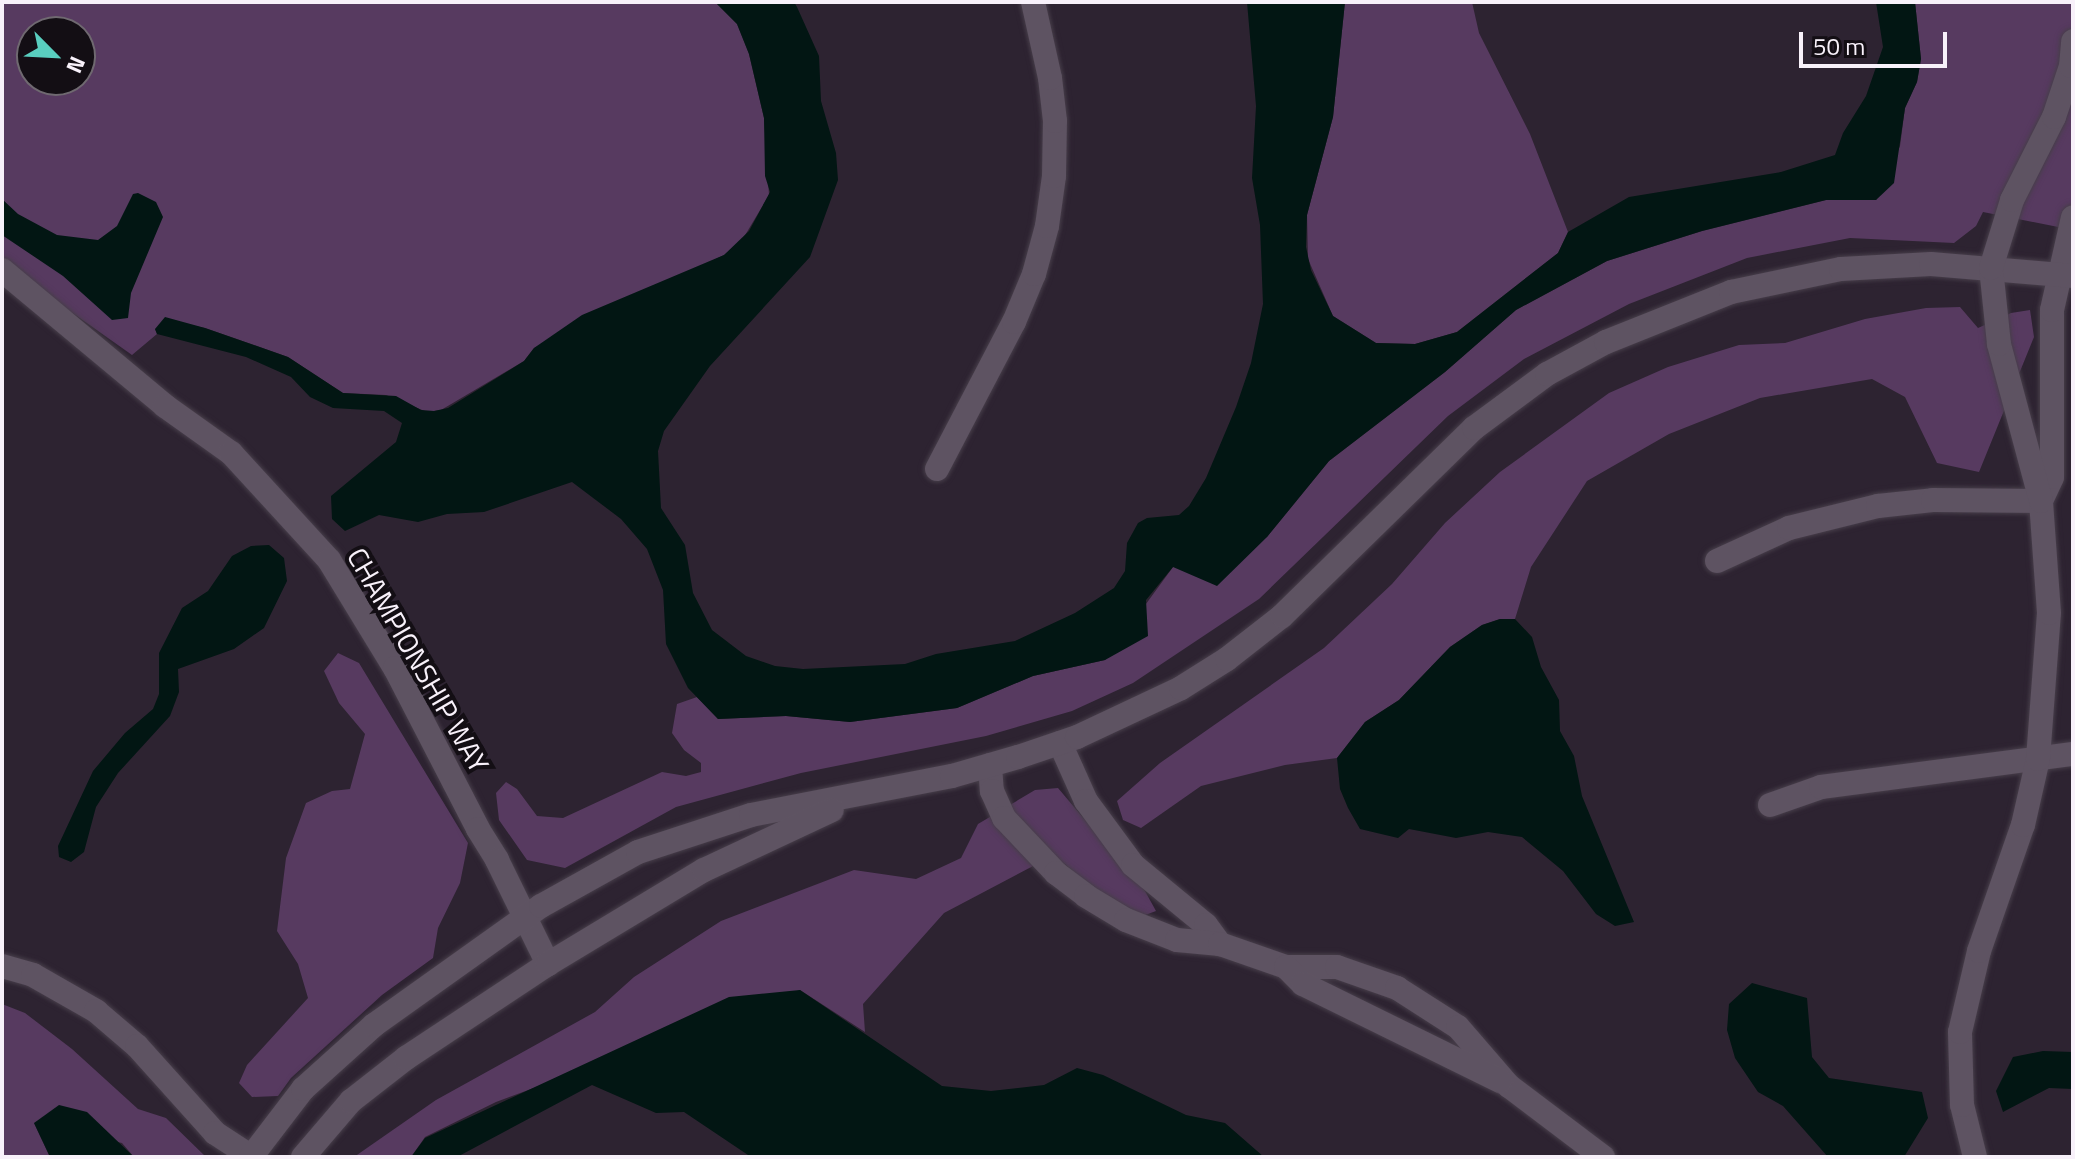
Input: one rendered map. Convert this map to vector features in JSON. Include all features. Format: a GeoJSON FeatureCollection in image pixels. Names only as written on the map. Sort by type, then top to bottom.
{"type":"FeatureCollection","features":[{"type":"Feature","properties":{"kind":"street"},"geometry":{"type":"LineString","coordinates":[[937,469],[1014,322],[1034,274],[1047,226],[1054,176],[1055,121],[1050,78],[1033,2]]}},
{"type":"Feature","properties":{"kind":"street"},"geometry":{"type":"LineString","coordinates":[[1975,1157],[1962,1105],[1959,1069],[1965,999],[2023,825],[2038,759],[2049,613],[2041,501],[1999,344],[1991,268],[2012,200],[2054,117],[2071,66],[2073,41]]}},
{"type":"Feature","properties":{"kind":"street"},"geometry":{"type":"LineString","coordinates":[[2041,501],[2052,477],[2052,310],[2068,276],[2073,217]]}},
{"type":"Feature","properties":{"kind":"street"},"geometry":{"type":"LineString","coordinates":[[2,966],[33,975],[96,1011],[137,1046],[215,1133],[252,1157],[303,1089],[374,1025],[541,906],[638,852],[751,815],[868,794],[990,765],[1060,743],[1130,715],[1227,659],[1321,581],[1428,468],[1474,428],[1547,374],[1606,342],[1667,314],[1774,280],[1885,265],[1991,268],[2068,276]]}},
{"type":"Feature","properties":{"kind":"street","name":"CHAMPIONSHIP WAY"},"geometry":{"type":"LineString","coordinates":[[2,270],[165,406],[231,453],[329,560],[395,668],[548,964]]}},
{"type":"Feature","properties":{"kind":"street"},"geometry":{"type":"LineString","coordinates":[[1717,561],[1789,528],[1862,508],[1933,500],[2041,501]]}},
{"type":"Feature","properties":{"kind":"street"},"geometry":{"type":"LineString","coordinates":[[1060,743],[1086,801],[1133,865],[1206,925],[1220,944]]}},
{"type":"Feature","properties":{"kind":"street"},"geometry":{"type":"LineString","coordinates":[[1770,805],[1821,787],[2073,754]]}},
{"type":"Feature","properties":{"kind":"street"},"geometry":{"type":"LineString","coordinates":[[990,765],[992,791],[1004,818],[1056,873],[1126,920],[1177,940],[1220,944],[1286,967],[1337,967],[1397,988],[1458,1027],[1509,1086]]}},
{"type":"Feature","properties":{"kind":"street"},"geometry":{"type":"LineString","coordinates":[[303,1157],[351,1101],[406,1058],[548,964],[704,870],[868,794]]}},
{"type":"Feature","properties":{"kind":"street"},"geometry":{"type":"LineString","coordinates":[[1286,967],[1303,984],[1509,1086],[1603,1157]]}},
{"type":"Feature","properties":{"kind":"shaded area"},"geometry":{"type":"Polygon","coordinates":[[[2,2],[715,2],[737,24],[749,54],[764,118],[769,195],[741,242],[724,255],[534,348],[524,361],[441,410],[427,412],[386,395],[343,393],[288,357],[205,328],[180,323],[155,329],[157,334],[132,355],[2,263],[2,2]]]}},
{"type":"Feature","properties":{"kind":"shaded area"},"geometry":{"type":"Polygon","coordinates":[[[715,2],[794,2],[819,56],[821,101],[836,153],[838,180],[810,257],[710,366],[664,431],[658,451],[661,508],[685,545],[693,593],[712,630],[746,656],[775,666],[803,669],[905,664],[936,654],[1015,641],[1075,613],[1114,588],[1125,571],[1127,543],[1138,523],[1147,518],[1179,515],[1189,506],[1206,478],[1236,407],[1251,363],[1263,304],[1260,225],[1252,178],[1256,106],[1247,2],[1345,2],[1333,117],[1307,215],[1306,247],[1311,270],[1333,316],[1376,343],[1415,344],[1457,332],[1558,253],[1568,232],[1629,197],[1781,172],[1835,155],[1843,133],[1866,96],[1883,47],[1876,2],[1915,2],[1921,59],[1917,82],[1905,108],[1894,183],[1876,200],[1826,200],[1702,231],[1607,261],[1516,310],[1445,372],[1329,461],[1267,537],[1217,586],[1173,567],[1146,600],[1148,636],[1105,660],[1033,676],[957,708],[850,722],[786,716],[718,719],[688,688],[666,644],[663,590],[647,549],[621,519],[572,482],[484,512],[447,514],[418,522],[379,515],[345,531],[332,519],[331,496],[396,442],[402,423],[384,411],[333,408],[310,397],[291,377],[246,357],[157,334],[155,329],[165,317],[205,328],[288,357],[343,393],[396,396],[421,410],[434,411],[448,408],[524,361],[534,348],[582,315],[724,255],[749,231],[770,192],[765,176],[764,118],[749,54],[737,24],[715,2]]]}},
{"type":"Feature","properties":{"kind":"shaded area"},"geometry":{"type":"Polygon","coordinates":[[[1345,2],[1472,2],[1479,33],[1530,134],[1568,232],[1558,253],[1457,332],[1415,344],[1376,343],[1333,316],[1308,259],[1307,215],[1333,117],[1345,2]]]}},
{"type":"Feature","properties":{"kind":"shaded area"},"geometry":{"type":"Polygon","coordinates":[[[1915,2],[2073,2],[2073,230],[1983,212],[1976,226],[1954,243],[1850,238],[1747,258],[1629,304],[1524,359],[1448,416],[1259,599],[1133,683],[1072,711],[986,736],[801,773],[676,807],[565,868],[527,860],[499,820],[496,793],[506,782],[517,789],[537,816],[563,818],[662,772],[686,776],[701,772],[701,763],[684,750],[672,733],[677,704],[697,697],[718,719],[786,716],[850,722],[957,708],[1033,676],[1105,660],[1173,567],[1267,537],[1329,461],[1445,372],[1516,310],[1607,261],[1702,231],[1826,200],[1876,200],[1900,146],[1905,108],[1917,82],[1921,59],[1915,2]]]}},
{"type":"Feature","properties":{"kind":"shaded area"},"geometry":{"type":"Polygon","coordinates":[[[138,193],[156,202],[163,217],[131,293],[128,318],[112,320],[63,276],[2,235],[2,199],[18,214],[57,235],[98,240],[117,226],[133,194],[138,193]]]}},
{"type":"Feature","properties":{"kind":"shaded area"},"geometry":{"type":"Polygon","coordinates":[[[1960,307],[1978,328],[2011,313],[2030,310],[2034,337],[1979,472],[1937,463],[1905,397],[1872,379],[1760,398],[1669,434],[1587,481],[1531,567],[1515,619],[1500,619],[1482,625],[1450,647],[1399,700],[1365,722],[1337,758],[1285,765],[1201,786],[1141,828],[1123,820],[1117,801],[1160,763],[1324,648],[1392,584],[1445,523],[1500,472],[1609,393],[1668,367],[1739,345],[1785,343],[1865,319],[1926,308],[1960,307]]]}},
{"type":"Feature","properties":{"kind":"shaded area"},"geometry":{"type":"Polygon","coordinates":[[[269,545],[284,558],[287,581],[264,628],[234,649],[178,669],[179,692],[170,716],[118,773],[96,807],[84,852],[71,862],[59,857],[58,846],[93,771],[125,733],[153,709],[159,694],[159,653],[182,608],[208,591],[232,556],[251,546],[269,545]]]}},
{"type":"Feature","properties":{"kind":"shaded area"},"geometry":{"type":"Polygon","coordinates":[[[1500,619],[1515,619],[1532,637],[1541,667],[1559,700],[1560,731],[1574,756],[1582,796],[1634,922],[1615,926],[1596,914],[1563,871],[1522,837],[1488,832],[1456,838],[1409,829],[1398,838],[1360,829],[1348,808],[1340,789],[1337,758],[1365,722],[1399,700],[1450,647],[1482,625],[1500,619]]]}},
{"type":"Feature","properties":{"kind":"shaded area"},"geometry":{"type":"Polygon","coordinates":[[[338,653],[359,663],[468,843],[460,883],[438,928],[433,958],[382,995],[291,1078],[278,1096],[252,1097],[239,1083],[247,1065],[308,998],[298,964],[277,931],[286,858],[306,803],[332,791],[350,789],[365,734],[339,703],[324,671],[338,653]]]}},
{"type":"Feature","properties":{"kind":"shaded area"},"geometry":{"type":"Polygon","coordinates":[[[1058,788],[1145,891],[1156,911],[1140,917],[1104,897],[1054,855],[944,913],[863,1004],[865,1032],[800,990],[496,1102],[425,1137],[411,1157],[354,1157],[436,1100],[595,1012],[634,977],[721,921],[854,870],[916,879],[961,858],[978,824],[1035,790],[1058,788]]]}},
{"type":"Feature","properties":{"kind":"shaded area"},"geometry":{"type":"Polygon","coordinates":[[[1752,983],[1807,998],[1812,1057],[1829,1078],[1922,1092],[1928,1118],[1904,1157],[1828,1157],[1783,1106],[1758,1092],[1735,1058],[1727,1030],[1729,1004],[1752,983]]]}},
{"type":"Feature","properties":{"kind":"shaded area"},"geometry":{"type":"Polygon","coordinates":[[[800,990],[942,1086],[991,1091],[1044,1085],[1077,1068],[1103,1075],[1186,1115],[1225,1123],[1264,1157],[751,1157],[684,1112],[656,1113],[592,1085],[457,1157],[411,1157],[425,1138],[729,997],[800,990]]]}},
{"type":"Feature","properties":{"kind":"shaded area"},"geometry":{"type":"Polygon","coordinates":[[[2,1004],[25,1013],[72,1049],[138,1109],[166,1118],[206,1157],[134,1157],[122,1143],[34,1123],[50,1157],[2,1157],[2,1004]]]}},
{"type":"Feature","properties":{"kind":"shaded area"},"geometry":{"type":"Polygon","coordinates":[[[2043,1051],[2073,1052],[2073,1089],[2049,1088],[2003,1112],[1996,1091],[2013,1057],[2043,1051]]]}},
{"type":"Feature","properties":{"kind":"shaded area"},"geometry":{"type":"Polygon","coordinates":[[[59,1105],[87,1112],[134,1157],[50,1157],[34,1123],[59,1105]]]}}]}
